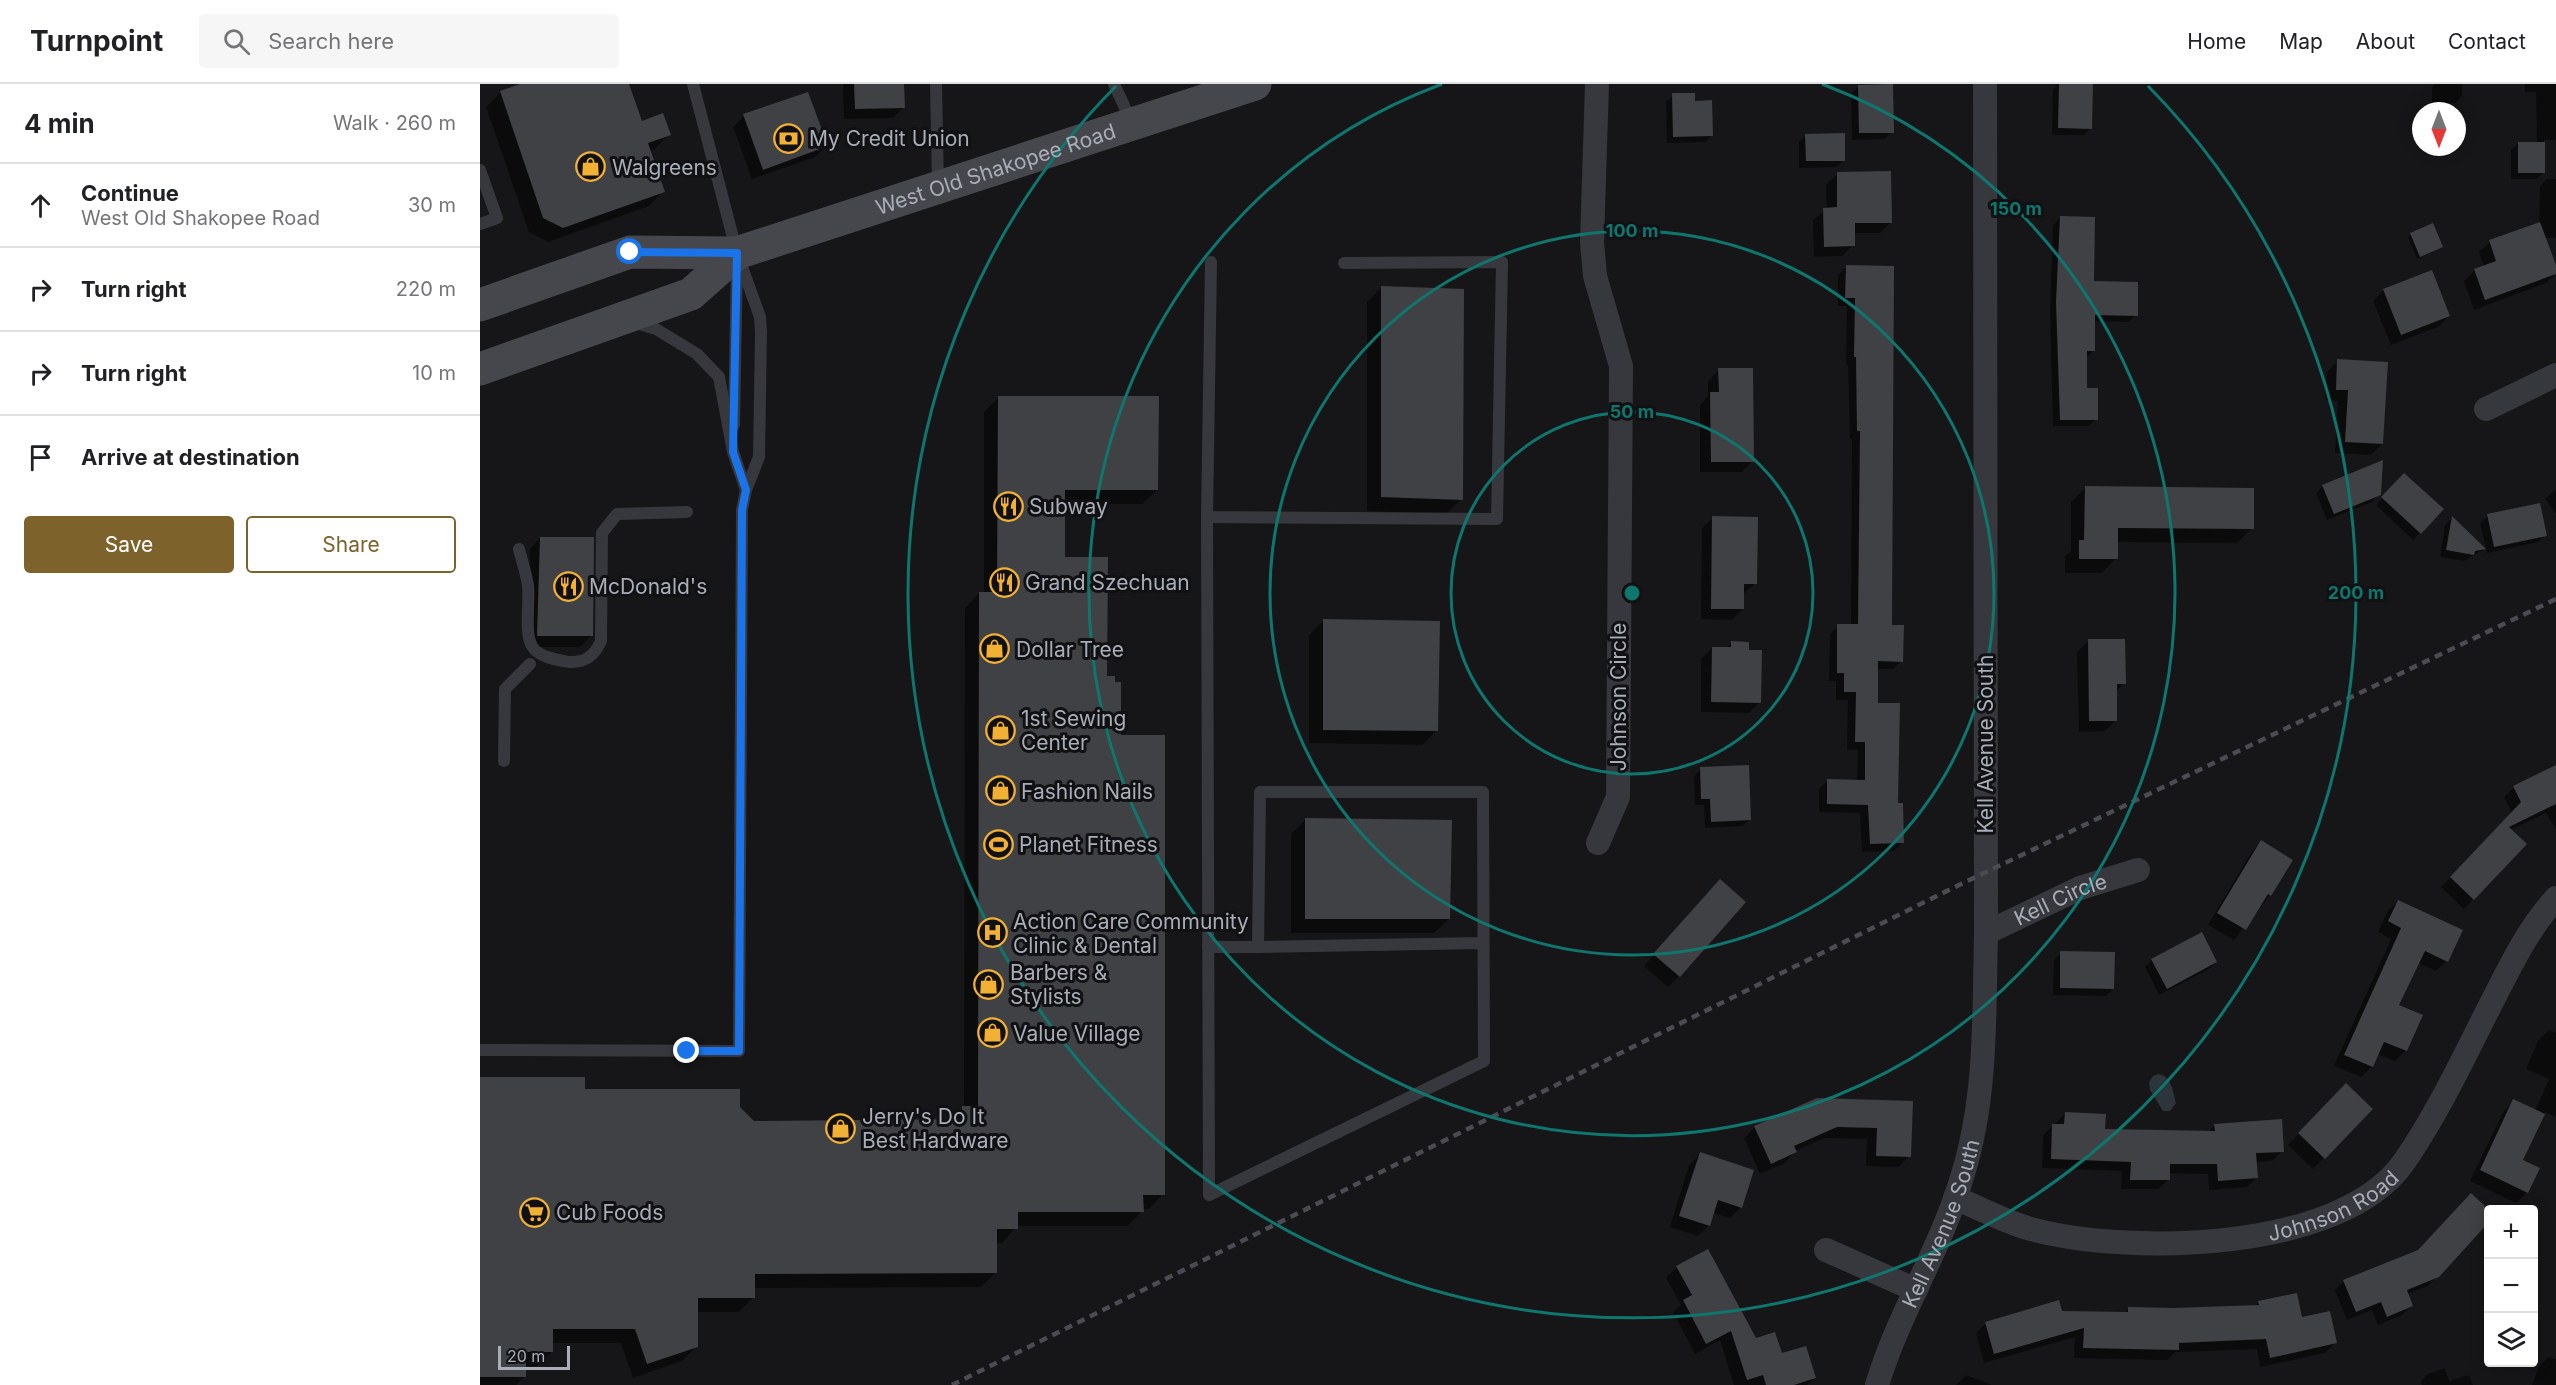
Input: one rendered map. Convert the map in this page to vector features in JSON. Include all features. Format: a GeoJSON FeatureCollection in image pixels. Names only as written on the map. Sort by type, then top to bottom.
{"type":"FeatureCollection","features":[{"type":"Feature","properties":{"kind":"main road","name":"West Old Shakopee Road"},"geometry":{"type":"LineString","coordinates":[[480,305],[630,252],[737,253],[1255,84]]}},
{"type":"Feature","properties":{"kind":"main road","name":"West Old Shakopee Road"},"geometry":{"type":"LineString","coordinates":[[480,369],[691,294],[737,253]]}},
{"type":"Feature","properties":{"kind":"street","name":"Johnson Circle"},"geometry":{"type":"LineString","coordinates":[[1597,84],[1592,242],[1595,276],[1621,366],[1618,797],[1598,843]]}},
{"type":"Feature","properties":{"kind":"street","name":"Kell Avenue South"},"geometry":{"type":"LineString","coordinates":[[1877,1385],[1887,1351],[1916,1290],[1964,1173],[1977,1117],[1983,1058],[1986,933],[1985,84]]}},
{"type":"Feature","properties":{"kind":"street"},"geometry":{"type":"LineString","coordinates":[[2487,409],[2556,375]]}},
{"type":"Feature","properties":{"kind":"street","name":"Kell Circle"},"geometry":{"type":"LineString","coordinates":[[1986,933],[2080,888],[2138,870]]}},
{"type":"Feature","properties":{"kind":"street","name":"Johnson Road"},"geometry":{"type":"LineString","coordinates":[[1955,1198],[2029,1228],[2090,1240],[2156,1244],[2213,1241],[2269,1233],[2324,1218],[2352,1206],[2379,1187],[2403,1164],[2531,927],[2556,898]]}},
{"type":"Feature","properties":{"kind":"street"},"geometry":{"type":"LineString","coordinates":[[1826,1250],[1916,1290]]}},
{"type":"Feature","properties":{"kind":"lane"},"geometry":{"type":"LineString","coordinates":[[480,1050],[739,1051],[742,510],[746,490],[759,457],[761,332],[760,317],[737,253],[693,84]]}},
{"type":"Feature","properties":{"kind":"lane"},"geometry":{"type":"LineString","coordinates":[[936,84],[938,187]]}},
{"type":"Feature","properties":{"kind":"lane"},"geometry":{"type":"LineString","coordinates":[[1114,84],[1132,124]]}},
{"type":"Feature","properties":{"kind":"lane"},"geometry":{"type":"LineString","coordinates":[[480,170],[497,218],[480,224]]}},
{"type":"Feature","properties":{"kind":"lane"},"geometry":{"type":"LineString","coordinates":[[733,452],[737,253]]}},
{"type":"Feature","properties":{"kind":"lane"},"geometry":{"type":"LineString","coordinates":[[1211,262],[1207,517],[1209,1196],[1484,1061],[1483,792],[1260,792],[1258,947]]}},
{"type":"Feature","properties":{"kind":"lane"},"geometry":{"type":"LineString","coordinates":[[1207,517],[1497,519],[1502,262],[1344,263]]}},
{"type":"Feature","properties":{"kind":"lane"},"geometry":{"type":"LineString","coordinates":[[621,319],[656,329],[697,354],[719,377],[733,452],[746,490]]}},
{"type":"Feature","properties":{"kind":"lane"},"geometry":{"type":"LineString","coordinates":[[519,549],[528,584],[529,637],[532,646],[539,653],[551,658],[582,661],[597,651],[601,641],[602,533],[617,514],[687,512]]}},
{"type":"Feature","properties":{"kind":"lane"},"geometry":{"type":"LineString","coordinates":[[504,761],[505,688],[530,664]]}},
{"type":"Feature","properties":{"kind":"lane"},"geometry":{"type":"LineString","coordinates":[[1208,947],[1483,943]]}},
{"type":"Feature","properties":{"kind":"shaded area"},"geometry":{"type":"Polygon","coordinates":[[[2159,1074],[2167,1078],[2173,1090],[2176,1103],[2170,1111],[2163,1111],[2150,1090],[2149,1082],[2153,1076],[2159,1074]]]}},
{"type":"Feature","properties":{"kind":"building","name":"Walgreens"},"geometry":{"type":"Polygon","coordinates":[[[520,84],[629,84],[642,121],[663,113],[671,135],[648,143],[665,192],[563,228],[543,218],[500,91],[520,84]]]}},
{"type":"Feature","properties":{"kind":"building"},"geometry":{"type":"Polygon","coordinates":[[[854,84],[904,84],[905,108],[855,109],[854,84]]]}},
{"type":"Feature","properties":{"kind":"building"},"geometry":{"type":"Polygon","coordinates":[[[1893,84],[1894,133],[1859,133],[1858,85],[1893,84]]]}},
{"type":"Feature","properties":{"kind":"building"},"geometry":{"type":"Polygon","coordinates":[[[2059,84],[2093,84],[2092,129],[2058,128],[2059,84]]]}},
{"type":"Feature","properties":{"kind":"building","name":"My Credit Union"},"geometry":{"type":"Polygon","coordinates":[[[808,92],[828,146],[763,170],[743,114],[808,92]]]}},
{"type":"Feature","properties":{"kind":"building"},"geometry":{"type":"Polygon","coordinates":[[[1672,93],[1695,93],[1695,101],[1712,100],[1713,136],[1673,137],[1672,93]]]}},
{"type":"Feature","properties":{"kind":"building"},"geometry":{"type":"Polygon","coordinates":[[[1845,133],[1845,161],[1806,161],[1805,134],[1845,133]]]}},
{"type":"Feature","properties":{"kind":"building"},"geometry":{"type":"Polygon","coordinates":[[[2518,142],[2545,142],[2545,173],[2518,173],[2518,142]]]}},
{"type":"Feature","properties":{"kind":"building"},"geometry":{"type":"Polygon","coordinates":[[[1891,171],[1892,223],[1855,223],[1855,246],[1824,247],[1823,208],[1837,207],[1837,172],[1891,171]]]}},
{"type":"Feature","properties":{"kind":"building"},"geometry":{"type":"Polygon","coordinates":[[[2060,216],[2095,217],[2094,281],[2138,282],[2138,316],[2095,315],[2095,351],[2087,351],[2087,388],[2098,388],[2098,420],[2060,420],[2056,302],[2060,216]]]}},
{"type":"Feature","properties":{"kind":"building"},"geometry":{"type":"Polygon","coordinates":[[[2540,222],[2556,265],[2556,274],[2485,300],[2474,269],[2496,261],[2489,240],[2540,222]]]}},
{"type":"Feature","properties":{"kind":"building"},"geometry":{"type":"Polygon","coordinates":[[[2433,223],[2443,247],[2420,257],[2410,233],[2433,223]]]}},
{"type":"Feature","properties":{"kind":"building"},"geometry":{"type":"Polygon","coordinates":[[[1846,265],[1894,266],[1892,625],[1904,625],[1903,662],[1878,661],[1878,703],[1900,703],[1898,803],[1903,803],[1904,843],[1870,844],[1868,805],[1827,804],[1827,779],[1865,780],[1865,742],[1855,742],[1856,692],[1844,692],[1844,673],[1837,673],[1837,624],[1858,624],[1860,431],[1857,431],[1856,357],[1854,357],[1855,298],[1845,298],[1846,265]]]}},
{"type":"Feature","properties":{"kind":"building"},"geometry":{"type":"Polygon","coordinates":[[[2432,270],[2450,316],[2401,335],[2383,289],[2432,270]]]}},
{"type":"Feature","properties":{"kind":"building"},"geometry":{"type":"Polygon","coordinates":[[[1381,286],[1464,289],[1463,500],[1381,497],[1381,286]]]}},
{"type":"Feature","properties":{"kind":"building"},"geometry":{"type":"Polygon","coordinates":[[[2337,359],[2388,362],[2383,444],[2345,442],[2348,390],[2336,390],[2337,359]]]}},
{"type":"Feature","properties":{"kind":"building"},"geometry":{"type":"Polygon","coordinates":[[[1718,368],[1753,368],[1754,462],[1711,462],[1710,392],[1719,392],[1718,368]]]}},
{"type":"Feature","properties":{"kind":"building"},"geometry":{"type":"Polygon","coordinates":[[[998,396],[1159,396],[1158,490],[1065,490],[1065,557],[1108,557],[1107,676],[1115,676],[1115,682],[1121,682],[1121,735],[1165,735],[1165,1195],[1143,1195],[1144,1212],[1018,1212],[1018,1229],[997,1229],[997,1273],[755,1274],[755,1298],[698,1298],[698,1347],[647,1364],[635,1329],[553,1329],[553,1352],[526,1352],[526,1377],[480,1377],[480,1077],[585,1077],[585,1089],[740,1089],[740,1107],[754,1121],[962,1119],[962,1106],[978,1106],[979,592],[997,592],[998,396]]]}},
{"type":"Feature","properties":{"kind":"building"},"geometry":{"type":"Polygon","coordinates":[[[2383,460],[2381,495],[2334,514],[2322,485],[2383,460]]]}},
{"type":"Feature","properties":{"kind":"building"},"geometry":{"type":"Polygon","coordinates":[[[2404,473],[2444,509],[2421,534],[2381,497],[2404,473]]]}},
{"type":"Feature","properties":{"kind":"building"},"geometry":{"type":"Polygon","coordinates":[[[2085,486],[2254,488],[2254,529],[2118,528],[2118,559],[2079,559],[2079,540],[2084,540],[2085,486]]]}},
{"type":"Feature","properties":{"kind":"building"},"geometry":{"type":"Polygon","coordinates":[[[2540,503],[2547,536],[2494,547],[2487,514],[2540,503]]]}},
{"type":"Feature","properties":{"kind":"building"},"geometry":{"type":"Polygon","coordinates":[[[1712,516],[1758,517],[1757,584],[1744,584],[1744,609],[1711,609],[1712,516]]]}},
{"type":"Feature","properties":{"kind":"building"},"geometry":{"type":"Polygon","coordinates":[[[2452,516],[2486,549],[2475,551],[2474,555],[2446,550],[2452,516]]]}},
{"type":"Feature","properties":{"kind":"building","name":"McDonald's"},"geometry":{"type":"Polygon","coordinates":[[[540,537],[594,537],[593,636],[537,636],[540,537]]]}},
{"type":"Feature","properties":{"kind":"building"},"geometry":{"type":"Polygon","coordinates":[[[1323,619],[1440,621],[1438,731],[1323,730],[1323,619]]]}},
{"type":"Feature","properties":{"kind":"building"},"geometry":{"type":"Polygon","coordinates":[[[2088,639],[2125,639],[2126,684],[2117,684],[2117,721],[2089,721],[2088,639]]]}},
{"type":"Feature","properties":{"kind":"building"},"geometry":{"type":"Polygon","coordinates":[[[1731,641],[1749,642],[1749,650],[1762,650],[1761,703],[1711,702],[1712,647],[1731,647],[1731,641]]]}},
{"type":"Feature","properties":{"kind":"building"},"geometry":{"type":"Polygon","coordinates":[[[1749,765],[1751,820],[1711,822],[1710,799],[1701,799],[1700,767],[1749,765]]]}},
{"type":"Feature","properties":{"kind":"building"},"geometry":{"type":"Polygon","coordinates":[[[2556,765],[2556,804],[2509,827],[2527,844],[2474,900],[2450,877],[2521,802],[2513,786],[2556,765]]]}},
{"type":"Feature","properties":{"kind":"building"},"geometry":{"type":"Polygon","coordinates":[[[1305,818],[1452,820],[1450,919],[1305,919],[1305,818]]]}},
{"type":"Feature","properties":{"kind":"building"},"geometry":{"type":"Polygon","coordinates":[[[2261,840],[2293,860],[2271,896],[2268,894],[2246,930],[2217,913],[2261,840]]]}},
{"type":"Feature","properties":{"kind":"building"},"geometry":{"type":"Polygon","coordinates":[[[1720,879],[1746,902],[1680,977],[1653,954],[1720,879]]]}},
{"type":"Feature","properties":{"kind":"building"},"geometry":{"type":"Polygon","coordinates":[[[2398,900],[2463,930],[2448,962],[2425,951],[2399,1005],[2423,1015],[2407,1051],[2384,1042],[2373,1067],[2344,1055],[2401,928],[2388,921],[2398,900]]]}},
{"type":"Feature","properties":{"kind":"building"},"geometry":{"type":"Polygon","coordinates":[[[2202,932],[2217,962],[2167,989],[2151,959],[2202,932]]]}},
{"type":"Feature","properties":{"kind":"building"},"geometry":{"type":"Polygon","coordinates":[[[2060,951],[2115,952],[2114,989],[2060,988],[2060,951]]]}},
{"type":"Feature","properties":{"kind":"building"},"geometry":{"type":"Polygon","coordinates":[[[2346,1083],[2373,1109],[2325,1159],[2298,1133],[2346,1083]]]}},
{"type":"Feature","properties":{"kind":"building"},"geometry":{"type":"Polygon","coordinates":[[[1817,1098],[1913,1101],[1911,1157],[1876,1156],[1877,1128],[1837,1127],[1794,1146],[1797,1152],[1771,1164],[1754,1126],[1817,1098]]]}},
{"type":"Feature","properties":{"kind":"building"},"geometry":{"type":"Polygon","coordinates":[[[2513,1099],[2545,1114],[2523,1160],[2540,1168],[2528,1193],[2480,1170],[2513,1099]]]}},
{"type":"Feature","properties":{"kind":"building"},"geometry":{"type":"Polygon","coordinates":[[[2065,1112],[2106,1114],[2105,1129],[2215,1131],[2214,1124],[2282,1119],[2284,1152],[2256,1153],[2258,1178],[2218,1181],[2217,1164],[2170,1164],[2170,1180],[2130,1180],[2131,1162],[2051,1159],[2052,1124],[2064,1124],[2065,1112]]]}},
{"type":"Feature","properties":{"kind":"building"},"geometry":{"type":"Polygon","coordinates":[[[1700,1152],[1754,1170],[1742,1208],[1718,1200],[1710,1226],[1679,1216],[1700,1152]]]}},
{"type":"Feature","properties":{"kind":"building"},"geometry":{"type":"Polygon","coordinates":[[[2471,1193],[2484,1205],[2484,1227],[2439,1277],[2407,1290],[2413,1306],[2387,1317],[2381,1302],[2356,1312],[2343,1280],[2418,1250],[2471,1193]]]}},
{"type":"Feature","properties":{"kind":"building"},"geometry":{"type":"Polygon","coordinates":[[[1708,1249],[1756,1338],[1775,1332],[1782,1353],[1806,1346],[1816,1378],[1794,1385],[1766,1385],[1763,1375],[1747,1380],[1731,1331],[1706,1344],[1683,1300],[1692,1295],[1676,1266],[1708,1249]]]}},
{"type":"Feature","properties":{"kind":"building"},"geometry":{"type":"Polygon","coordinates":[[[2297,1293],[2302,1317],[2330,1311],[2337,1343],[2270,1358],[2266,1339],[2179,1343],[2179,1350],[2083,1348],[2084,1328],[1994,1354],[1985,1322],[2059,1300],[2062,1311],[2128,1312],[2128,1307],[2259,1305],[2258,1301],[2297,1293]]]}},
{"type":"Feature","properties":{"kind":"railway"},"geometry":{"type":"LineString","coordinates":[[952,1385],[1959,885],[2556,599]]}},
{"type":"Feature","properties":{"kind":"place","name":"My Credit Union"},"geometry":{"type":"Point","coordinates":[788,138]}},
{"type":"Feature","properties":{"kind":"place","name":"Walgreens"},"geometry":{"type":"Point","coordinates":[591,167]}},
{"type":"Feature","properties":{"kind":"place","name":"Subway"},"geometry":{"type":"Point","coordinates":[1008,506]}},
{"type":"Feature","properties":{"kind":"place","name":"Grand Szechuan"},"geometry":{"type":"Point","coordinates":[1004,582]}},
{"type":"Feature","properties":{"kind":"place","name":"McDonald's"},"geometry":{"type":"Point","coordinates":[568,586]}},
{"type":"Feature","properties":{"kind":"place","name":"Dollar Tree"},"geometry":{"type":"Point","coordinates":[995,649]}},
{"type":"Feature","properties":{"kind":"place","name":"1st Sewing Center"},"geometry":{"type":"Point","coordinates":[1000,730]}},
{"type":"Feature","properties":{"kind":"place","name":"Fashion Nails"},"geometry":{"type":"Point","coordinates":[1000,791]}},
{"type":"Feature","properties":{"kind":"place","name":"Planet Fitness"},"geometry":{"type":"Point","coordinates":[998,844]}},
{"type":"Feature","properties":{"kind":"place","name":"Action Care Community Clinic & Dental"},"geometry":{"type":"Point","coordinates":[992,933]}},
{"type":"Feature","properties":{"kind":"place","name":"Barbers & Stylists"},"geometry":{"type":"Point","coordinates":[989,984]}},
{"type":"Feature","properties":{"kind":"place","name":"Value Village"},"geometry":{"type":"Point","coordinates":[992,1033]}},
{"type":"Feature","properties":{"kind":"place","name":"Jerry's Do It Best Hardware"},"geometry":{"type":"Point","coordinates":[841,1128]}},
{"type":"Feature","properties":{"kind":"place","name":"Cub Foods"},"geometry":{"type":"Point","coordinates":[535,1212]}},
{"type":"Feature","properties":{"kind":"route"},"geometry":{"type":"LineString","coordinates":[[630,252],[737,253],[733,452],[746,490],[742,510],[739,1051],[687,1051]]}}]}
